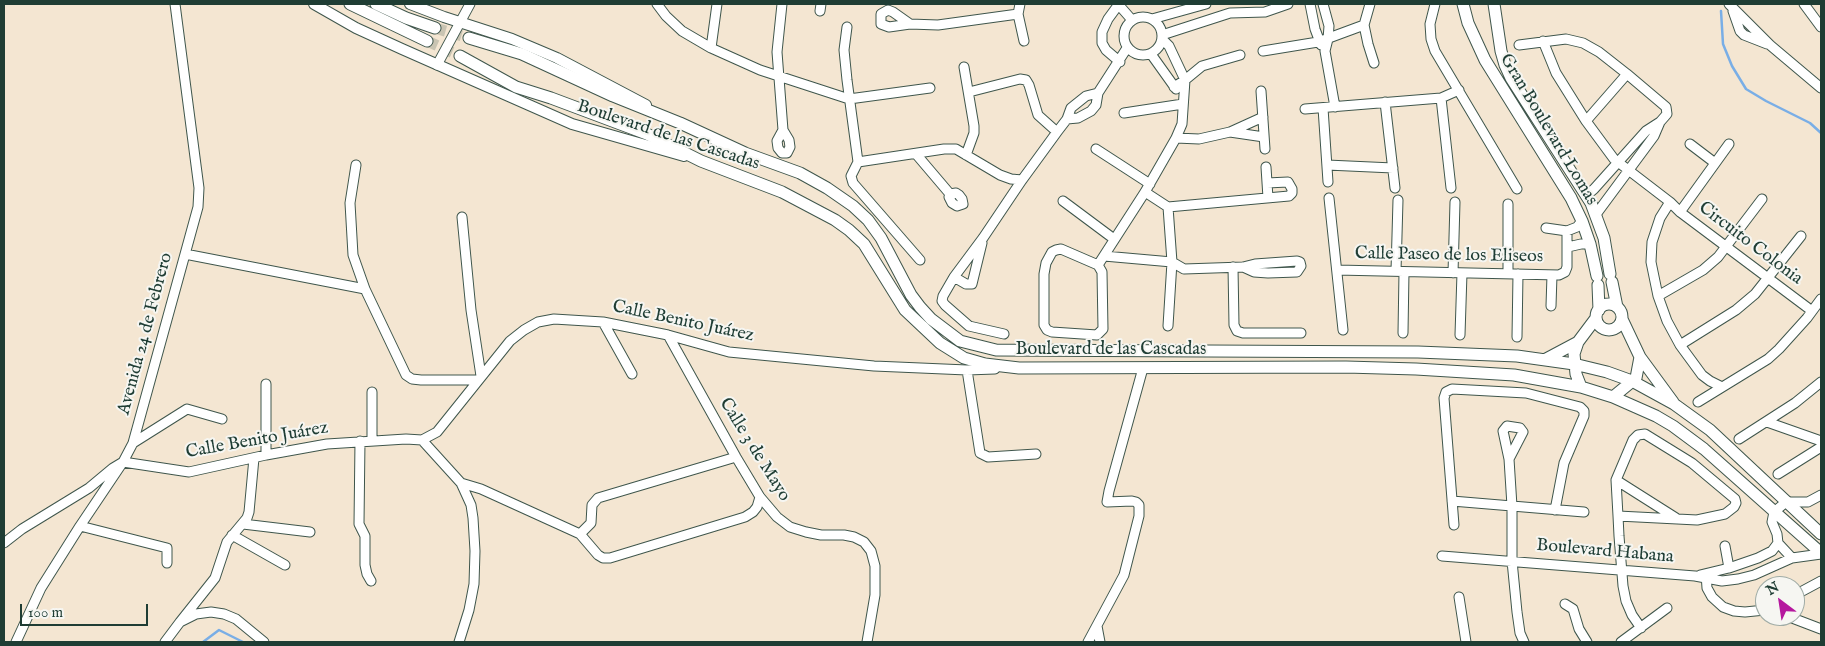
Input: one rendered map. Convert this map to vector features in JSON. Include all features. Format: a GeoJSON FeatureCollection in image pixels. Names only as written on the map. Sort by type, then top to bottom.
{"type":"FeatureCollection","features":[{"type":"Feature","properties":{"kind":"main road"},"geometry":{"type":"LineString","coordinates":[[350,4],[427,41]]}},
{"type":"Feature","properties":{"kind":"main road"},"geometry":{"type":"LineString","coordinates":[[376,4],[406,18],[435,28]]}},
{"type":"Feature","properties":{"kind":"main road"},"geometry":{"type":"LineString","coordinates":[[1456,4],[1468,23]]}},
{"type":"Feature","properties":{"kind":"main road","name":"Gran Boulevard Lomas"},"geometry":{"type":"LineString","coordinates":[[1463,4],[1468,23],[1494,74],[1582,221],[1591,249],[1597,280],[1597,314]]}},
{"type":"Feature","properties":{"kind":"main road","name":"Gran Boulevard Lomas"},"geometry":{"type":"LineString","coordinates":[[1494,4],[1501,51],[1511,78],[1587,195],[1596,213],[1607,251],[1617,307]]}},
{"type":"Feature","properties":{"kind":"main road"},"geometry":{"type":"LineString","coordinates":[[469,38],[522,54],[613,96],[680,123]]}},
{"type":"Feature","properties":{"kind":"main road"},"geometry":{"type":"LineString","coordinates":[[460,56],[516,87],[647,134],[701,161]]}},
{"type":"Feature","properties":{"kind":"main road","name":"Boulevard de las Cascadas"},"geometry":{"type":"LineString","coordinates":[[680,123],[745,153],[800,173],[827,188],[853,206],[868,220],[881,238],[911,295],[920,307],[946,332],[960,341],[976,347],[996,350],[1418,352],[1517,356],[1574,364],[1607,372],[1632,381],[1674,404],[1710,430],[1821,534]]}},
{"type":"Feature","properties":{"kind":"main road","name":"Boulevard de las Cascadas"},"geometry":{"type":"LineString","coordinates":[[701,161],[782,192],[835,220],[849,230],[864,244],[905,310],[940,343],[964,358],[985,364],[1019,368],[1346,367],[1416,369],[1514,375],[1581,387],[1613,397],[1656,416],[1673,426],[1704,449],[1821,554]]}},
{"type":"Feature","properties":{"kind":"main road"},"geometry":{"type":"LineString","coordinates":[[1557,177],[1570,169]]}},
{"type":"Feature","properties":{"kind":"main road"},"geometry":{"type":"LineString","coordinates":[[1591,249],[1607,251]]}},
{"type":"Feature","properties":{"kind":"main road"},"geometry":{"type":"LineString","coordinates":[[1581,387],[1574,364],[1574,354],[1578,342],[1601,307],[1609,304],[1617,307],[1622,314],[1622,319],[1640,357],[1674,404]]}},
{"type":"Feature","properties":{"kind":"main road"},"geometry":{"type":"LineString","coordinates":[[1597,314],[1599,325],[1610,330],[1618,326],[1622,319]]}},
{"type":"Feature","properties":{"kind":"main road"},"geometry":{"type":"LineString","coordinates":[[1546,360],[1578,342]]}},
{"type":"Feature","properties":{"kind":"main road"},"geometry":{"type":"LineString","coordinates":[[1416,369],[1418,352]]}},
{"type":"Feature","properties":{"kind":"main road"},"geometry":{"type":"LineString","coordinates":[[1613,397],[1636,378],[1640,357]]}},
{"type":"Feature","properties":{"kind":"street","name":"Avenida 24 de Febrero"},"geometry":{"type":"LineString","coordinates":[[16,642],[42,588],[80,526],[123,462],[133,443],[198,207],[199,188],[175,4]]}},
{"type":"Feature","properties":{"kind":"street","name":"Boulevard de las Cascadas"},"geometry":{"type":"LineString","coordinates":[[314,4],[356,28],[572,124],[701,161]]}},
{"type":"Feature","properties":{"kind":"street","name":"Boulevard de las Cascadas"},"geometry":{"type":"LineString","coordinates":[[410,4],[512,39],[557,58],[680,123]]}},
{"type":"Feature","properties":{"kind":"street"},"geometry":{"type":"LineString","coordinates":[[437,65],[470,4]]}},
{"type":"Feature","properties":{"kind":"street"},"geometry":{"type":"LineString","coordinates":[[657,4],[666,16],[682,31],[711,48],[760,70],[849,99],[930,88]]}},
{"type":"Feature","properties":{"kind":"street"},"geometry":{"type":"LineString","coordinates":[[711,48],[717,4]]}},
{"type":"Feature","properties":{"kind":"street"},"geometry":{"type":"LineString","coordinates":[[782,4],[777,52],[783,130]]}},
{"type":"Feature","properties":{"kind":"street"},"geometry":{"type":"LineString","coordinates":[[1020,4],[1018,14],[1024,41]]}},
{"type":"Feature","properties":{"kind":"street"},"geometry":{"type":"LineString","coordinates":[[1120,62],[1106,50],[1102,43],[1102,32],[1108,19],[1119,4],[1132,20]]}},
{"type":"Feature","properties":{"kind":"street"},"geometry":{"type":"LineString","coordinates":[[1152,20],[1206,4]]}},
{"type":"Feature","properties":{"kind":"street"},"geometry":{"type":"LineString","coordinates":[[1162,37],[1228,8],[1265,12],[1288,4]]}},
{"type":"Feature","properties":{"kind":"street"},"geometry":{"type":"LineString","coordinates":[[1310,4],[1318,42],[1326,51]]}},
{"type":"Feature","properties":{"kind":"street"},"geometry":{"type":"LineString","coordinates":[[1323,4],[1328,26],[1326,51],[1335,107]]}},
{"type":"Feature","properties":{"kind":"street"},"geometry":{"type":"LineString","coordinates":[[1370,4],[1364,25],[1374,63]]}},
{"type":"Feature","properties":{"kind":"street"},"geometry":{"type":"LineString","coordinates":[[1435,4],[1430,24],[1431,39],[1435,51],[1517,188]]}},
{"type":"Feature","properties":{"kind":"street"},"geometry":{"type":"LineString","coordinates":[[1804,4],[1821,26]]}},
{"type":"Feature","properties":{"kind":"street"},"geometry":{"type":"LineString","coordinates":[[1730,6],[1740,31],[1744,35],[1770,46],[1821,88]]}},
{"type":"Feature","properties":{"kind":"street"},"geometry":{"type":"LineString","coordinates":[[910,24],[938,25],[1018,14]]}},
{"type":"Feature","properties":{"kind":"street"},"geometry":{"type":"LineString","coordinates":[[1098,265],[1148,188],[1182,124],[1185,80],[1169,46],[1162,37],[1157,23],[1142,17],[1132,20],[1125,28],[1123,38],[1127,48],[1142,56],[1151,54],[1160,45],[1162,37]]}},
{"type":"Feature","properties":{"kind":"street"},"geometry":{"type":"LineString","coordinates":[[1263,51],[1318,42],[1364,25]]}},
{"type":"Feature","properties":{"kind":"street"},"geometry":{"type":"LineString","coordinates":[[847,26],[844,50],[858,162],[850,176],[853,182],[920,260]]}},
{"type":"Feature","properties":{"kind":"street"},"geometry":{"type":"LineString","coordinates":[[1520,45],[1566,39],[1583,43],[1599,52],[1666,107],[1667,114],[1660,122],[1646,131],[1587,195]]}},
{"type":"Feature","properties":{"kind":"street","name":"Circuito Colonia"},"geometry":{"type":"LineString","coordinates":[[1543,41],[1556,73],[1606,150],[1617,162],[1812,311]]}},
{"type":"Feature","properties":{"kind":"street"},"geometry":{"type":"LineString","coordinates":[[1067,119],[1078,118],[1096,105],[1098,93],[1120,62],[1127,48]]}},
{"type":"Feature","properties":{"kind":"street"},"geometry":{"type":"LineString","coordinates":[[1151,54],[1183,100]]}},
{"type":"Feature","properties":{"kind":"street"},"geometry":{"type":"LineString","coordinates":[[1174,86],[1185,80],[1202,66],[1240,55]]}},
{"type":"Feature","properties":{"kind":"street"},"geometry":{"type":"LineString","coordinates":[[964,67],[974,133],[966,155]]}},
{"type":"Feature","properties":{"kind":"street"},"geometry":{"type":"LineString","coordinates":[[1586,120],[1627,74]]}},
{"type":"Feature","properties":{"kind":"street"},"geometry":{"type":"LineString","coordinates":[[969,92],[1020,79],[1026,80],[1038,116],[1057,132]]}},
{"type":"Feature","properties":{"kind":"street"},"geometry":{"type":"LineString","coordinates":[[1305,109],[1441,98],[1459,90]]}},
{"type":"Feature","properties":{"kind":"street"},"geometry":{"type":"LineString","coordinates":[[1261,91],[1265,148]]}},
{"type":"Feature","properties":{"kind":"street"},"geometry":{"type":"LineString","coordinates":[[1004,334],[969,326],[945,305],[942,301],[943,296],[954,276],[1067,119],[1068,113],[1077,102],[1086,96],[1098,93]]}},
{"type":"Feature","properties":{"kind":"street"},"geometry":{"type":"LineString","coordinates":[[1441,98],[1451,188]]}},
{"type":"Feature","properties":{"kind":"street"},"geometry":{"type":"LineString","coordinates":[[1124,112],[1183,100]]}},
{"type":"Feature","properties":{"kind":"street"},"geometry":{"type":"LineString","coordinates":[[1385,102],[1395,188]]}},
{"type":"Feature","properties":{"kind":"street"},"geometry":{"type":"LineString","coordinates":[[1323,108],[1328,182]]}},
{"type":"Feature","properties":{"kind":"street"},"geometry":{"type":"LineString","coordinates":[[1176,138],[1198,139],[1230,132],[1263,117]]}},
{"type":"Feature","properties":{"kind":"street"},"geometry":{"type":"LineString","coordinates":[[1596,213],[1654,136],[1660,122]]}},
{"type":"Feature","properties":{"kind":"street"},"geometry":{"type":"LineString","coordinates":[[1230,132],[1264,137]]}},
{"type":"Feature","properties":{"kind":"street"},"geometry":{"type":"LineString","coordinates":[[1690,144],[1715,164]]}},
{"type":"Feature","properties":{"kind":"street"},"geometry":{"type":"LineString","coordinates":[[1680,212],[1729,144]]}},
{"type":"Feature","properties":{"kind":"street"},"geometry":{"type":"LineString","coordinates":[[1096,148],[1148,188],[1168,207],[1172,262],[1168,326]]}},
{"type":"Feature","properties":{"kind":"street"},"geometry":{"type":"LineString","coordinates":[[858,162],[944,149],[956,149],[1000,175],[1022,180]]}},
{"type":"Feature","properties":{"kind":"street"},"geometry":{"type":"LineString","coordinates":[[916,154],[950,194]]}},
{"type":"Feature","properties":{"kind":"street"},"geometry":{"type":"LineString","coordinates":[[356,165],[350,204],[353,255],[365,289],[406,375],[412,379],[480,378],[462,216]]}},
{"type":"Feature","properties":{"kind":"street"},"geometry":{"type":"LineString","coordinates":[[1327,165],[1393,168]]}},
{"type":"Feature","properties":{"kind":"street"},"geometry":{"type":"LineString","coordinates":[[1266,167],[1268,198]]}},
{"type":"Feature","properties":{"kind":"street"},"geometry":{"type":"LineString","coordinates":[[1168,207],[1289,196],[1292,189],[1288,182],[1267,183]]}},
{"type":"Feature","properties":{"kind":"street"},"geometry":{"type":"LineString","coordinates":[[1329,198],[1343,330]]}},
{"type":"Feature","properties":{"kind":"street"},"geometry":{"type":"LineString","coordinates":[[1658,296],[1703,270],[1718,257],[1762,199]]}},
{"type":"Feature","properties":{"kind":"street"},"geometry":{"type":"LineString","coordinates":[[1398,200],[1403,333]]}},
{"type":"Feature","properties":{"kind":"street"},"geometry":{"type":"LineString","coordinates":[[1063,201],[1114,239]]}},
{"type":"Feature","properties":{"kind":"street"},"geometry":{"type":"LineString","coordinates":[[1455,202],[1460,335]]}},
{"type":"Feature","properties":{"kind":"street"},"geometry":{"type":"LineString","coordinates":[[1670,202],[1660,218],[1652,242],[1651,262],[1658,296],[1667,321],[1680,345],[1702,375],[1722,387]]}},
{"type":"Feature","properties":{"kind":"street"},"geometry":{"type":"LineString","coordinates":[[1508,204],[1508,274]]}},
{"type":"Feature","properties":{"kind":"street"},"geometry":{"type":"LineString","coordinates":[[1546,228],[1568,231],[1577,227],[1582,221]]}},
{"type":"Feature","properties":{"kind":"street","name":"Calle Paseo de los Eliseos"},"geometry":{"type":"LineString","coordinates":[[1337,270],[1559,275],[1565,272],[1567,266],[1568,231]]}},
{"type":"Feature","properties":{"kind":"street"},"geometry":{"type":"LineString","coordinates":[[1680,345],[1736,310],[1755,294],[1801,236]]}},
{"type":"Feature","properties":{"kind":"street"},"geometry":{"type":"LineString","coordinates":[[954,276],[969,285],[974,282],[983,238]]}},
{"type":"Feature","properties":{"kind":"street","name":"Calle Paseo de los Eliseos"},"geometry":{"type":"LineString","coordinates":[[1568,247],[1581,244],[1591,249]]}},
{"type":"Feature","properties":{"kind":"street"},"geometry":{"type":"LineString","coordinates":[[1061,249],[1098,265],[1102,272],[1103,282],[1103,329],[1101,333],[1097,335],[1047,330],[1044,325],[1044,274],[1046,263],[1052,252],[1061,249]]}},
{"type":"Feature","properties":{"kind":"street"},"geometry":{"type":"LineString","coordinates":[[185,254],[365,289]]}},
{"type":"Feature","properties":{"kind":"street"},"geometry":{"type":"LineString","coordinates":[[1104,256],[1172,262],[1184,269],[1243,267],[1267,262],[1297,261],[1300,262],[1301,266],[1297,272],[1268,273],[1254,272],[1243,267]]}},
{"type":"Feature","properties":{"kind":"street"},"geometry":{"type":"LineString","coordinates":[[1233,267],[1234,325],[1237,331],[1243,333],[1301,333]]}},
{"type":"Feature","properties":{"kind":"street"},"geometry":{"type":"LineString","coordinates":[[1517,337],[1518,274]]}},
{"type":"Feature","properties":{"kind":"street"},"geometry":{"type":"LineString","coordinates":[[1551,306],[1552,275]]}},
{"type":"Feature","properties":{"kind":"street"},"geometry":{"type":"LineString","coordinates":[[1698,402],[1768,359],[1779,349],[1821,299]]}},
{"type":"Feature","properties":{"kind":"street","name":"Calle Benito Juárez"},"geometry":{"type":"LineString","coordinates":[[123,462],[189,472],[327,444],[372,440],[422,440],[437,432],[510,341],[538,322],[554,319],[603,322],[668,334],[729,352],[874,366],[967,370],[1019,368]]}},
{"type":"Feature","properties":{"kind":"street"},"geometry":{"type":"LineString","coordinates":[[603,322],[632,374]]}},
{"type":"Feature","properties":{"kind":"street","name":"Calle 3 de Mayo"},"geometry":{"type":"LineString","coordinates":[[668,334],[736,457],[760,497],[777,517],[790,527],[821,535],[854,537],[864,542],[871,551],[875,566],[875,595],[867,642]]}},
{"type":"Feature","properties":{"kind":"street"},"geometry":{"type":"LineString","coordinates":[[1088,642],[1124,574],[1139,516],[1139,506],[1136,502],[1107,502],[1113,473],[1143,368]]}},
{"type":"Feature","properties":{"kind":"street"},"geometry":{"type":"LineString","coordinates":[[967,370],[980,453],[988,457],[1036,454]]}},
{"type":"Feature","properties":{"kind":"street"},"geometry":{"type":"LineString","coordinates":[[1739,439],[1795,403],[1821,382]]}},
{"type":"Feature","properties":{"kind":"street"},"geometry":{"type":"LineString","coordinates":[[266,384],[266,455]]}},
{"type":"Feature","properties":{"kind":"street"},"geometry":{"type":"LineString","coordinates":[[1454,524],[1444,398],[1446,392],[1452,389],[1526,393],[1580,407],[1584,411],[1584,416],[1564,463],[1555,510]]}},
{"type":"Feature","properties":{"kind":"street"},"geometry":{"type":"LineString","coordinates":[[372,392],[372,440]]}},
{"type":"Feature","properties":{"kind":"street"},"geometry":{"type":"LineString","coordinates":[[133,443],[184,410],[191,409],[222,419]]}},
{"type":"Feature","properties":{"kind":"street"},"geometry":{"type":"LineString","coordinates":[[1767,422],[1821,442]]}},
{"type":"Feature","properties":{"kind":"street"},"geometry":{"type":"LineString","coordinates":[[1618,516],[1697,520],[1724,514],[1734,507],[1736,503],[1735,499],[1692,463],[1645,434],[1638,434],[1633,440],[1616,480],[1618,516],[1622,570],[1626,601],[1632,615],[1641,628]]}},
{"type":"Feature","properties":{"kind":"street"},"geometry":{"type":"LineString","coordinates":[[422,440],[462,483],[470,506],[475,551],[474,584],[460,642]]}},
{"type":"Feature","properties":{"kind":"street"},"geometry":{"type":"LineString","coordinates":[[360,441],[359,524],[366,536],[365,564],[371,581]]}},
{"type":"Feature","properties":{"kind":"street"},"geometry":{"type":"LineString","coordinates":[[1778,474],[1821,447]]}},
{"type":"Feature","properties":{"kind":"street"},"geometry":{"type":"LineString","coordinates":[[580,534],[590,523],[592,504],[598,498],[736,457]]}},
{"type":"Feature","properties":{"kind":"street"},"geometry":{"type":"LineString","coordinates":[[166,642],[215,578],[227,542],[243,524],[249,512],[254,458]]}},
{"type":"Feature","properties":{"kind":"street"},"geometry":{"type":"LineString","coordinates":[[1509,458],[1512,506],[1512,561],[1520,633],[1524,642]]}},
{"type":"Feature","properties":{"kind":"street"},"geometry":{"type":"LineString","coordinates":[[4,543],[22,528],[89,488],[123,462]]}},
{"type":"Feature","properties":{"kind":"street"},"geometry":{"type":"LineString","coordinates":[[1616,480],[1679,519]]}},
{"type":"Feature","properties":{"kind":"street"},"geometry":{"type":"LineString","coordinates":[[462,483],[480,489],[580,534],[598,555],[603,558],[610,558],[745,517],[758,507],[760,497]]}},
{"type":"Feature","properties":{"kind":"street"},"geometry":{"type":"LineString","coordinates":[[1792,558],[1778,543],[1777,534],[1772,522],[1774,512],[1786,502],[1808,502],[1821,495]]}},
{"type":"Feature","properties":{"kind":"street"},"geometry":{"type":"LineString","coordinates":[[1452,501],[1584,512]]}},
{"type":"Feature","properties":{"kind":"street"},"geometry":{"type":"LineString","coordinates":[[243,524],[310,532]]}},
{"type":"Feature","properties":{"kind":"street"},"geometry":{"type":"LineString","coordinates":[[80,526],[167,548],[167,563]]}},
{"type":"Feature","properties":{"kind":"street"},"geometry":{"type":"LineString","coordinates":[[232,535],[285,565]]}},
{"type":"Feature","properties":{"kind":"street","name":"Boulevard Habana"},"geometry":{"type":"LineString","coordinates":[[1706,576],[1760,557],[1772,551],[1778,543]]}},
{"type":"Feature","properties":{"kind":"street"},"geometry":{"type":"LineString","coordinates":[[1725,546],[1729,568]]}},
{"type":"Feature","properties":{"kind":"street","name":"Boulevard Habana"},"geometry":{"type":"LineString","coordinates":[[1442,556],[1706,576],[1722,580],[1754,575],[1792,558],[1821,554]]}},
{"type":"Feature","properties":{"kind":"street"},"geometry":{"type":"LineString","coordinates":[[1706,576],[1712,597],[1723,607],[1734,611],[1755,611]]}},
{"type":"Feature","properties":{"kind":"street"},"geometry":{"type":"LineString","coordinates":[[1805,589],[1821,581]]}},
{"type":"Feature","properties":{"kind":"street"},"geometry":{"type":"LineString","coordinates":[[1459,597],[1466,642]]}},
{"type":"Feature","properties":{"kind":"street"},"geometry":{"type":"LineString","coordinates":[[1564,604],[1573,608],[1579,629],[1587,642]]}},
{"type":"Feature","properties":{"kind":"street"},"geometry":{"type":"LineString","coordinates":[[1622,642],[1667,608]]}},
{"type":"Feature","properties":{"kind":"street"},"geometry":{"type":"LineString","coordinates":[[180,622],[196,614],[211,612],[224,614],[236,619],[264,642]]}},
{"type":"Feature","properties":{"kind":"street"},"geometry":{"type":"LineString","coordinates":[[1805,623],[1821,629]]}},
{"type":"Feature","properties":{"kind":"street"},"geometry":{"type":"LineString","coordinates":[[1097,625],[1100,642]]}},
{"type":"Feature","properties":{"kind":"waterway"},"geometry":{"type":"LineString","coordinates":[[1721,11],[1723,44],[1732,66],[1746,89],[1810,123],[1821,133]]}},
{"type":"Feature","properties":{"kind":"waterway"},"geometry":{"type":"LineString","coordinates":[[203,642],[219,630],[243,642]]}},
{"type":"Feature","properties":{"kind":"tunnel"},"geometry":{"type":"LineString","coordinates":[[435,28],[469,38]]}},
{"type":"Feature","properties":{"kind":"tunnel"},"geometry":{"type":"LineString","coordinates":[[427,41],[460,56]]}}]}
